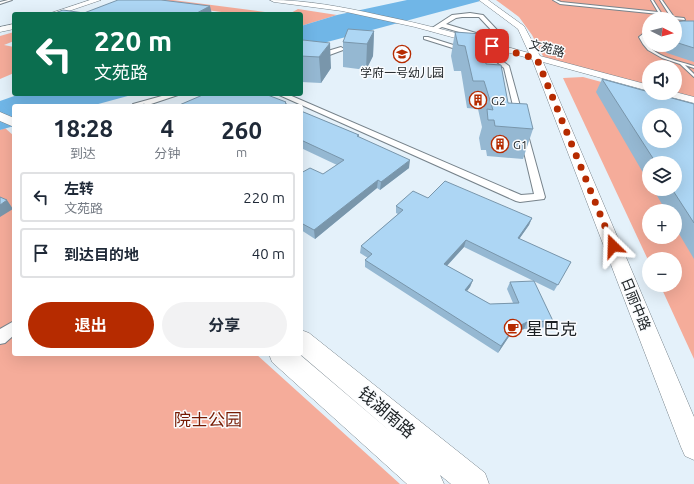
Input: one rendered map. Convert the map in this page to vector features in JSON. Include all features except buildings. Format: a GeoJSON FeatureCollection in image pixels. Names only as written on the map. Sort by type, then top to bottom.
{"type":"FeatureCollection","features":[{"type":"Feature","properties":{"kind":"main road"},"geometry":{"type":"LineString","coordinates":[[0,104],[12,110]]}},
{"type":"Feature","properties":{"kind":"main road"},"geometry":{"type":"LineString","coordinates":[[0,116],[12,122]]}},
{"type":"Feature","properties":{"kind":"main road","name":"钱湖南路"},"geometry":{"type":"LineString","coordinates":[[303,342],[474,484]]}},
{"type":"Feature","properties":{"kind":"main road","name":"钱湖南路"},"geometry":{"type":"LineString","coordinates":[[284,356],[429,484]]}},
{"type":"Feature","properties":{"kind":"street"},"geometry":{"type":"LineString","coordinates":[[62,12],[97,0]]}},
{"type":"Feature","properties":{"kind":"street","name":"文苑路"},"geometry":{"type":"LineString","coordinates":[[274,0],[342,9],[416,26],[642,86]]}},
{"type":"Feature","properties":{"kind":"street","name":"日丽中路"},"geometry":{"type":"LineString","coordinates":[[485,1],[522,28],[537,59],[694,447]]}},
{"type":"Feature","properties":{"kind":"street"},"geometry":{"type":"LineString","coordinates":[[432,30],[442,25],[453,16],[481,16],[496,32],[496,38],[486,38],[442,25]]}},
{"type":"Feature","properties":{"kind":"street"},"geometry":{"type":"LineString","coordinates":[[0,30],[12,27]]}},
{"type":"Feature","properties":{"kind":"street"},"geometry":{"type":"LineString","coordinates":[[286,96],[520,199],[540,197],[507,67],[499,61],[426,38]]}},
{"type":"Feature","properties":{"kind":"street"},"geometry":{"type":"LineString","coordinates":[[303,61],[341,49]]}},
{"type":"Feature","properties":{"kind":"street"},"geometry":{"type":"LineString","coordinates":[[143,104],[170,96]]}},
{"type":"Feature","properties":{"kind":"street"},"geometry":{"type":"LineString","coordinates":[[682,97],[694,100]]}},
{"type":"Feature","properties":{"kind":"street"},"geometry":{"type":"LineString","coordinates":[[0,338],[12,329]]}},
{"type":"Feature","properties":{"kind":"lane"},"geometry":{"type":"LineString","coordinates":[[0,3],[11,0]]}},
{"type":"Feature","properties":{"kind":"lane"},"geometry":{"type":"LineString","coordinates":[[554,0],[560,3],[649,12]]}},
{"type":"Feature","properties":{"kind":"lane"},"geometry":{"type":"LineString","coordinates":[[652,0],[659,12]]}},
{"type":"Feature","properties":{"kind":"lane"},"geometry":{"type":"LineString","coordinates":[[661,0],[669,12]]}},
{"type":"Feature","properties":{"kind":"lane"},"geometry":{"type":"LineString","coordinates":[[607,8],[608,11],[642,15]]}},
{"type":"Feature","properties":{"kind":"lane"},"geometry":{"type":"LineString","coordinates":[[654,52],[674,60]]}},
{"type":"Feature","properties":{"kind":"lane"},"geometry":{"type":"LineString","coordinates":[[682,63],[694,67]]}},
{"type":"Feature","properties":{"kind":"lane"},"geometry":{"type":"LineString","coordinates":[[682,64],[694,76]]}},
{"type":"Feature","properties":{"kind":"green space"},"geometry":{"type":"Polygon","coordinates":[[[160,0],[173,0],[265,12],[221,12],[163,4],[160,0]]]}},
{"type":"Feature","properties":{"kind":"green space"},"geometry":{"type":"Polygon","coordinates":[[[496,0],[694,0],[694,97],[682,94],[682,60],[642,60],[642,83],[544,58],[532,35],[519,17],[496,0]]]}},
{"type":"Feature","properties":{"kind":"green space"},"geometry":{"type":"Polygon","coordinates":[[[298,9],[337,15],[303,25],[303,12],[293,12],[298,9]]]}},
{"type":"Feature","properties":{"kind":"green space"},"geometry":{"type":"Polygon","coordinates":[[[12,33],[12,42],[4,45],[12,47],[12,74],[0,79],[0,36],[12,33]]]}},
{"type":"Feature","properties":{"kind":"green space"},"geometry":{"type":"Polygon","coordinates":[[[583,77],[642,93],[642,100],[668,100],[694,107],[694,359],[663,292],[682,292],[682,252],[644,252],[563,78],[583,77]]]}},
{"type":"Feature","properties":{"kind":"green space","name":"院士公园"},"geometry":{"type":"Polygon","coordinates":[[[5,128],[12,134],[12,356],[258,356],[400,484],[0,484],[0,130],[5,128]]]}},
{"type":"Feature","properties":{"kind":"water"},"geometry":{"type":"Polygon","coordinates":[[[407,0],[484,0],[303,48],[303,25],[337,15],[407,0]]]}},
{"type":"Feature","properties":{"kind":"water"},"geometry":{"type":"Polygon","coordinates":[[[14,96],[128,96],[98,104],[12,104],[12,127],[0,130],[0,101],[14,96]]]}},
{"type":"Feature","properties":{"kind":"place","name":"学府一号幼儿园"},"geometry":{"type":"Point","coordinates":[402,54]}},
{"type":"Feature","properties":{"kind":"place","name":"G2"},"geometry":{"type":"Point","coordinates":[478,100]}},
{"type":"Feature","properties":{"kind":"place","name":"G1"},"geometry":{"type":"Point","coordinates":[500,144]}},
{"type":"Feature","properties":{"kind":"place","name":"星巴克"},"geometry":{"type":"Point","coordinates":[513,328]}},
{"type":"Feature","properties":{"kind":"route"},"geometry":{"type":"LineString","coordinates":[[492,46],[537,59],[613,246]]}}]}
